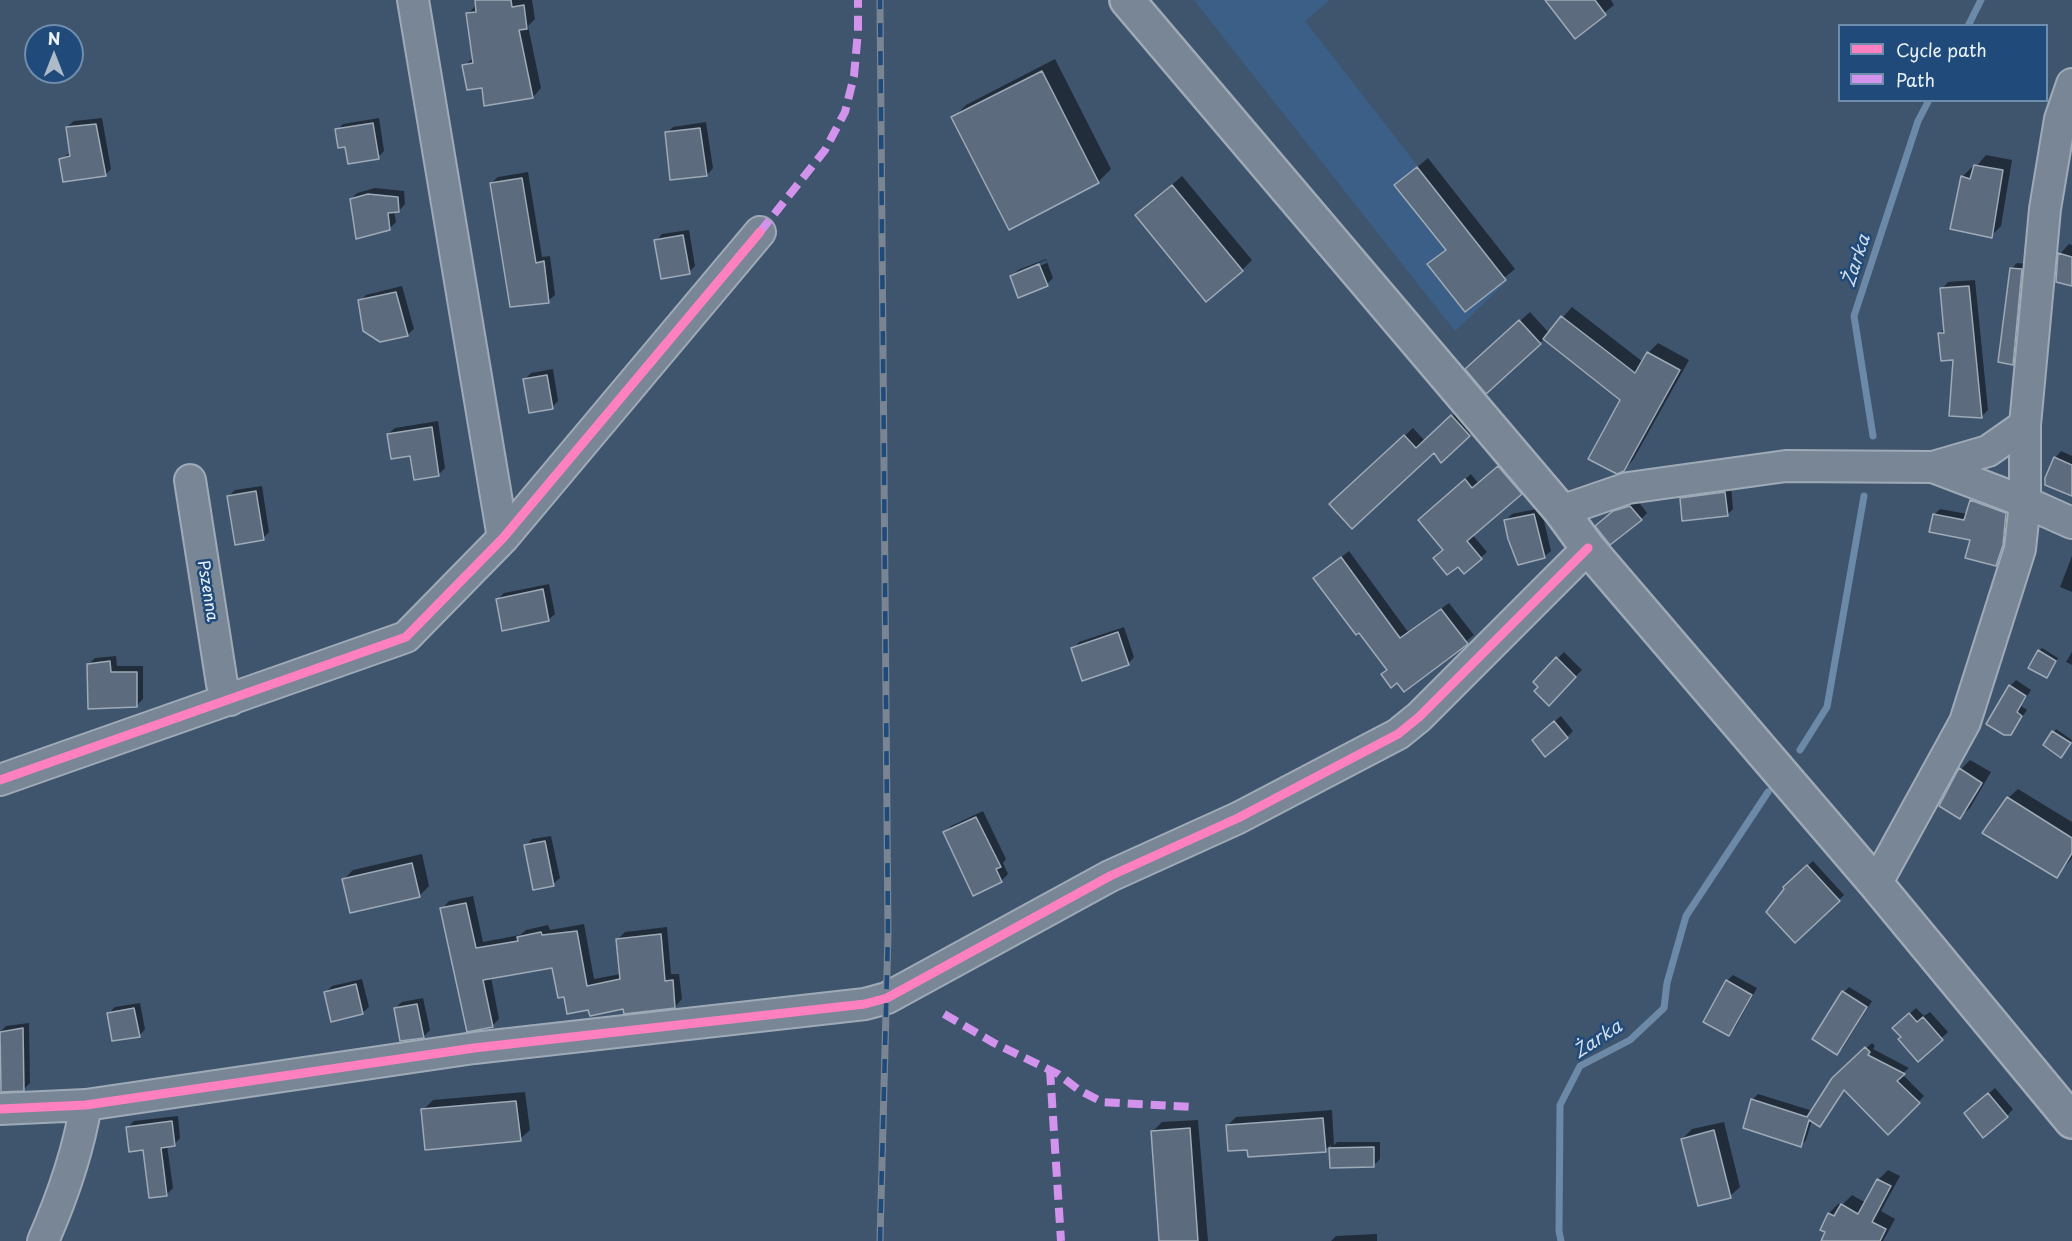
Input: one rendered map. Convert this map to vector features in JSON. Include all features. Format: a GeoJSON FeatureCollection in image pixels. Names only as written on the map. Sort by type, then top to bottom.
{"type":"FeatureCollection","features":[{"type":"Feature","properties":{"kind":"main road"},"geometry":{"type":"LineString","coordinates":[[1139,4],[1561,511],[1588,548],[1876,884],[2072,1120]]}},
{"type":"Feature","properties":{"kind":"street"},"geometry":{"type":"LineString","coordinates":[[413,0],[503,538]]}},
{"type":"Feature","properties":{"kind":"street"},"geometry":{"type":"LineString","coordinates":[[1876,884],[1965,722],[2020,549],[2025,502],[2025,425],[2045,209],[2060,119],[2072,84]]}},
{"type":"Feature","properties":{"kind":"street"},"geometry":{"type":"LineString","coordinates":[[0,780],[405,637],[503,538],[760,232]]}},
{"type":"Feature","properties":{"kind":"street"},"geometry":{"type":"LineString","coordinates":[[1561,511],[1628,488],[1786,466],[1933,467],[1988,451],[2025,425]]}},
{"type":"Feature","properties":{"kind":"street"},"geometry":{"type":"LineString","coordinates":[[1933,467],[2025,502],[2072,523]]}},
{"type":"Feature","properties":{"kind":"street","name":"Pszenna"},"geometry":{"type":"LineString","coordinates":[[190,480],[222,684],[230,700]]}},
{"type":"Feature","properties":{"kind":"street"},"geometry":{"type":"LineString","coordinates":[[0,1109],[86,1106],[474,1048],[865,1004],[887,998],[1110,876],[1238,818],[1398,734],[1419,717],[1588,548]]}},
{"type":"Feature","properties":{"kind":"street"},"geometry":{"type":"LineString","coordinates":[[43,1241],[56,1212],[82,1130],[86,1106]]}},
{"type":"Feature","properties":{"kind":"shaded area"},"geometry":{"type":"Polygon","coordinates":[[[1194,0],[1330,0],[1305,21],[1507,281],[1455,331],[1194,0]]]}},
{"type":"Feature","properties":{"kind":"building"},"geometry":{"type":"Polygon","coordinates":[[[475,0],[511,0],[512,7],[524,5],[527,29],[519,30],[533,98],[484,106],[482,88],[467,90],[462,65],[473,63],[466,13],[476,12],[475,0]]]}},
{"type":"Feature","properties":{"kind":"building"},"geometry":{"type":"Polygon","coordinates":[[[1545,0],[1595,0],[1606,15],[1575,39],[1545,0]]]}},
{"type":"Feature","properties":{"kind":"building"},"geometry":{"type":"Polygon","coordinates":[[[1042,71],[1099,183],[1009,230],[951,117],[1042,71]]]}},
{"type":"Feature","properties":{"kind":"building"},"geometry":{"type":"Polygon","coordinates":[[[373,123],[379,159],[348,164],[345,147],[338,148],[335,129],[373,123]]]}},
{"type":"Feature","properties":{"kind":"building"},"geometry":{"type":"Polygon","coordinates":[[[96,124],[106,176],[63,182],[59,159],[70,156],[66,127],[96,124]]]}},
{"type":"Feature","properties":{"kind":"building"},"geometry":{"type":"Polygon","coordinates":[[[700,128],[707,176],[670,180],[665,132],[700,128]]]}},
{"type":"Feature","properties":{"kind":"building"},"geometry":{"type":"Polygon","coordinates":[[[1974,165],[2003,170],[1992,238],[1950,229],[1961,176],[1970,179],[1974,165]]]}},
{"type":"Feature","properties":{"kind":"building"},"geometry":{"type":"Polygon","coordinates":[[[1417,167],[1506,280],[1465,312],[1427,264],[1446,250],[1394,185],[1417,167]]]}},
{"type":"Feature","properties":{"kind":"building"},"geometry":{"type":"Polygon","coordinates":[[[522,178],[536,263],[544,261],[549,303],[510,307],[490,183],[522,178]]]}},
{"type":"Feature","properties":{"kind":"building"},"geometry":{"type":"Polygon","coordinates":[[[1172,185],[1243,271],[1206,302],[1135,215],[1172,185]]]}},
{"type":"Feature","properties":{"kind":"building"},"geometry":{"type":"Polygon","coordinates":[[[368,194],[398,197],[399,212],[388,213],[390,230],[356,239],[350,199],[368,194]]]}},
{"type":"Feature","properties":{"kind":"building"},"geometry":{"type":"Polygon","coordinates":[[[683,235],[690,274],[661,279],[654,240],[683,235]]]}},
{"type":"Feature","properties":{"kind":"building"},"geometry":{"type":"Polygon","coordinates":[[[2058,253],[2072,257],[2072,286],[2056,282],[2058,253]]]}},
{"type":"Feature","properties":{"kind":"building"},"geometry":{"type":"Polygon","coordinates":[[[1039,264],[1048,286],[1018,298],[1010,276],[1039,264]]]}},
{"type":"Feature","properties":{"kind":"building"},"geometry":{"type":"Polygon","coordinates":[[[2010,268],[2022,269],[2013,365],[1998,362],[2010,268]]]}},
{"type":"Feature","properties":{"kind":"building"},"geometry":{"type":"Polygon","coordinates":[[[1969,286],[1982,418],[1949,416],[1953,360],[1941,361],[1938,333],[1944,333],[1940,288],[1969,286]]]}},
{"type":"Feature","properties":{"kind":"building"},"geometry":{"type":"Polygon","coordinates":[[[396,292],[408,336],[380,342],[363,331],[358,300],[396,292]]]}},
{"type":"Feature","properties":{"kind":"building"},"geometry":{"type":"Polygon","coordinates":[[[1561,316],[1635,373],[1647,352],[1680,370],[1624,471],[1617,474],[1588,459],[1620,400],[1543,339],[1561,316]]]}},
{"type":"Feature","properties":{"kind":"building"},"geometry":{"type":"Polygon","coordinates":[[[1519,320],[1541,344],[1486,394],[1465,369],[1519,320]]]}},
{"type":"Feature","properties":{"kind":"building"},"geometry":{"type":"Polygon","coordinates":[[[547,375],[553,409],[529,413],[523,379],[547,375]]]}},
{"type":"Feature","properties":{"kind":"building"},"geometry":{"type":"Polygon","coordinates":[[[1451,415],[1470,436],[1441,463],[1434,453],[1352,529],[1329,504],[1404,435],[1416,448],[1451,415]]]}},
{"type":"Feature","properties":{"kind":"building"},"geometry":{"type":"Polygon","coordinates":[[[432,427],[439,476],[414,480],[410,456],[391,459],[387,434],[432,427]]]}},
{"type":"Feature","properties":{"kind":"building"},"geometry":{"type":"Polygon","coordinates":[[[2054,457],[2072,465],[2072,496],[2045,485],[2045,478],[2054,457]]]}},
{"type":"Feature","properties":{"kind":"building"},"geometry":{"type":"Polygon","coordinates":[[[1498,466],[1522,494],[1467,541],[1482,559],[1464,574],[1458,567],[1447,575],[1433,558],[1443,550],[1418,520],[1465,479],[1472,488],[1498,466]]]}},
{"type":"Feature","properties":{"kind":"building"},"geometry":{"type":"Polygon","coordinates":[[[256,491],[264,540],[235,545],[227,496],[256,491]]]}},
{"type":"Feature","properties":{"kind":"building"},"geometry":{"type":"Polygon","coordinates":[[[1725,492],[1728,516],[1682,521],[1680,498],[1725,492]]]}},
{"type":"Feature","properties":{"kind":"building"},"geometry":{"type":"Polygon","coordinates":[[[1970,500],[2006,513],[2003,545],[1996,566],[1965,558],[1970,540],[1929,532],[1933,514],[1964,520],[1970,500]]]}},
{"type":"Feature","properties":{"kind":"building"},"geometry":{"type":"Polygon","coordinates":[[[1630,506],[1642,520],[1610,545],[1595,526],[1613,511],[1630,506]]]}},
{"type":"Feature","properties":{"kind":"building"},"geometry":{"type":"Polygon","coordinates":[[[1534,514],[1545,558],[1518,565],[1508,539],[1504,520],[1534,514]]]}},
{"type":"Feature","properties":{"kind":"building"},"geometry":{"type":"Polygon","coordinates":[[[1341,557],[1400,638],[1441,609],[1468,644],[1404,692],[1397,683],[1391,688],[1381,674],[1387,670],[1359,633],[1356,635],[1313,578],[1341,557]]]}},
{"type":"Feature","properties":{"kind":"building"},"geometry":{"type":"Polygon","coordinates":[[[543,589],[549,621],[502,631],[496,599],[543,589]]]}},
{"type":"Feature","properties":{"kind":"building"},"geometry":{"type":"Polygon","coordinates":[[[1118,632],[1129,665],[1082,681],[1071,648],[1118,632]]]}},
{"type":"Feature","properties":{"kind":"building"},"geometry":{"type":"Polygon","coordinates":[[[2038,650],[2056,661],[2047,678],[2028,668],[2038,650]]]}},
{"type":"Feature","properties":{"kind":"building"},"geometry":{"type":"Polygon","coordinates":[[[1556,657],[1576,677],[1549,706],[1534,691],[1538,687],[1533,682],[1556,657]]]}},
{"type":"Feature","properties":{"kind":"building"},"geometry":{"type":"Polygon","coordinates":[[[110,661],[111,672],[137,672],[137,707],[88,709],[87,664],[110,661]]]}},
{"type":"Feature","properties":{"kind":"building"},"geometry":{"type":"Polygon","coordinates":[[[2009,685],[2026,696],[2017,712],[2022,716],[2011,735],[2004,735],[1986,724],[2009,685]]]}},
{"type":"Feature","properties":{"kind":"building"},"geometry":{"type":"Polygon","coordinates":[[[1554,721],[1568,738],[1545,757],[1532,740],[1554,721]]]}},
{"type":"Feature","properties":{"kind":"building"},"geometry":{"type":"Polygon","coordinates":[[[2052,731],[2071,743],[2061,758],[2043,745],[2052,731]]]}},
{"type":"Feature","properties":{"kind":"building"},"geometry":{"type":"Polygon","coordinates":[[[1959,768],[1982,783],[1960,819],[1939,806],[1959,768]]]}},
{"type":"Feature","properties":{"kind":"building"},"geometry":{"type":"Polygon","coordinates":[[[2007,797],[2072,838],[2072,853],[2057,878],[1982,833],[2007,797]]]}},
{"type":"Feature","properties":{"kind":"building"},"geometry":{"type":"Polygon","coordinates":[[[976,817],[1001,867],[996,869],[1002,882],[973,896],[943,832],[976,817]]]}},
{"type":"Feature","properties":{"kind":"building"},"geometry":{"type":"Polygon","coordinates":[[[545,841],[554,886],[533,890],[524,845],[545,841]]]}},
{"type":"Feature","properties":{"kind":"building"},"geometry":{"type":"Polygon","coordinates":[[[412,863],[420,897],[350,913],[342,879],[412,863]]]}},
{"type":"Feature","properties":{"kind":"building"},"geometry":{"type":"Polygon","coordinates":[[[1807,865],[1840,901],[1795,943],[1766,912],[1784,889],[1783,887],[1807,865]]]}},
{"type":"Feature","properties":{"kind":"building"},"geometry":{"type":"Polygon","coordinates":[[[466,903],[476,948],[518,941],[517,937],[541,932],[542,935],[577,931],[587,986],[620,979],[616,939],[661,934],[665,981],[673,980],[675,1008],[624,1014],[623,1009],[590,1016],[588,1010],[567,1014],[564,997],[558,998],[552,968],[483,980],[493,1027],[467,1032],[440,908],[466,903]]]}},
{"type":"Feature","properties":{"kind":"building"},"geometry":{"type":"Polygon","coordinates":[[[1726,980],[1752,995],[1729,1036],[1703,1022],[1726,980]]]}},
{"type":"Feature","properties":{"kind":"building"},"geometry":{"type":"Polygon","coordinates":[[[356,984],[363,1014],[331,1022],[324,992],[356,984]]]}},
{"type":"Feature","properties":{"kind":"building"},"geometry":{"type":"Polygon","coordinates":[[[1842,991],[1867,1007],[1837,1055],[1812,1039],[1842,991]]]}},
{"type":"Feature","properties":{"kind":"building"},"geometry":{"type":"Polygon","coordinates":[[[417,1004],[424,1038],[400,1041],[394,1008],[417,1004]]]}},
{"type":"Feature","properties":{"kind":"building"},"geometry":{"type":"Polygon","coordinates":[[[134,1008],[140,1037],[112,1041],[107,1013],[134,1008]]]}},
{"type":"Feature","properties":{"kind":"building"},"geometry":{"type":"Polygon","coordinates":[[[1909,1013],[1917,1022],[1923,1017],[1943,1040],[1918,1062],[1898,1039],[1901,1037],[1892,1028],[1909,1013]]]}},
{"type":"Feature","properties":{"kind":"building"},"geometry":{"type":"Polygon","coordinates":[[[23,1028],[24,1091],[1,1092],[0,1032],[23,1028]]]}},
{"type":"Feature","properties":{"kind":"building"},"geometry":{"type":"Polygon","coordinates":[[[1865,1047],[1870,1052],[1868,1055],[1905,1074],[1897,1081],[1920,1103],[1888,1135],[1844,1090],[1820,1127],[1809,1120],[1801,1147],[1743,1128],[1751,1099],[1807,1117],[1832,1078],[1865,1047]]]}},
{"type":"Feature","properties":{"kind":"building"},"geometry":{"type":"Polygon","coordinates":[[[1988,1093],[2008,1117],[1983,1138],[1964,1113],[1988,1093]]]}},
{"type":"Feature","properties":{"kind":"building"},"geometry":{"type":"Polygon","coordinates":[[[516,1101],[521,1141],[425,1150],[421,1109],[516,1101]]]}},
{"type":"Feature","properties":{"kind":"building"},"geometry":{"type":"Polygon","coordinates":[[[1323,1118],[1326,1152],[1248,1157],[1247,1150],[1228,1151],[1226,1125],[1323,1118]]]}},
{"type":"Feature","properties":{"kind":"building"},"geometry":{"type":"Polygon","coordinates":[[[172,1121],[175,1146],[161,1148],[167,1196],[149,1198],[143,1150],[129,1152],[126,1127],[172,1121]]]}},
{"type":"Feature","properties":{"kind":"building"},"geometry":{"type":"Polygon","coordinates":[[[1190,1128],[1198,1241],[1159,1241],[1151,1131],[1190,1128]]]}},
{"type":"Feature","properties":{"kind":"building"},"geometry":{"type":"Polygon","coordinates":[[[1714,1130],[1731,1198],[1698,1206],[1681,1139],[1714,1130]]]}},
{"type":"Feature","properties":{"kind":"building"},"geometry":{"type":"Polygon","coordinates":[[[1374,1147],[1374,1167],[1330,1168],[1329,1148],[1374,1147]]]}},
{"type":"Feature","properties":{"kind":"building"},"geometry":{"type":"Polygon","coordinates":[[[1877,1179],[1891,1186],[1872,1222],[1886,1229],[1880,1241],[1821,1241],[1825,1232],[1820,1230],[1828,1213],[1834,1216],[1841,1204],[1858,1214],[1877,1179]]]}},
{"type":"Feature","properties":{"kind":"waterway","name":"Żarka"},"geometry":{"type":"LineString","coordinates":[[1969,24],[1981,0]]}},
{"type":"Feature","properties":{"kind":"waterway","name":"Żarka"},"geometry":{"type":"LineString","coordinates":[[1873,436],[1854,316],[1918,121],[1928,102]]}},
{"type":"Feature","properties":{"kind":"waterway","name":"Żarka"},"geometry":{"type":"LineString","coordinates":[[1800,750],[1827,707],[1864,496]]}},
{"type":"Feature","properties":{"kind":"waterway","name":"Żarka"},"geometry":{"type":"LineString","coordinates":[[1561,1241],[1559,1231],[1560,1105],[1580,1066],[1630,1040],[1664,1008],[1667,983],[1686,916],[1768,792]]}},
{"type":"Feature","properties":{"kind":"railway"},"geometry":{"type":"LineString","coordinates":[[880,0],[888,933],[880,1241]]}},
{"type":"Feature","properties":{"kind":"marked path"},"geometry":{"type":"LineString","coordinates":[[760,232],[825,150],[845,112],[854,76],[858,0]]}},
{"type":"Feature","properties":{"kind":"marked path"},"geometry":{"type":"LineString","coordinates":[[944,1014],[994,1043],[1058,1074],[1079,1090],[1102,1102],[1194,1107]]}},
{"type":"Feature","properties":{"kind":"marked path"},"geometry":{"type":"LineString","coordinates":[[1050,1070],[1061,1241]]}},
{"type":"Feature","properties":{"kind":"cycle path"},"geometry":{"type":"LineString","coordinates":[[0,780],[406,637],[503,538],[760,232]]}},
{"type":"Feature","properties":{"kind":"cycle path"},"geometry":{"type":"LineString","coordinates":[[0,1109],[86,1105],[474,1048],[865,1004],[887,998],[1110,876],[1238,818],[1398,734],[1419,717],[1588,548]]}}]}
